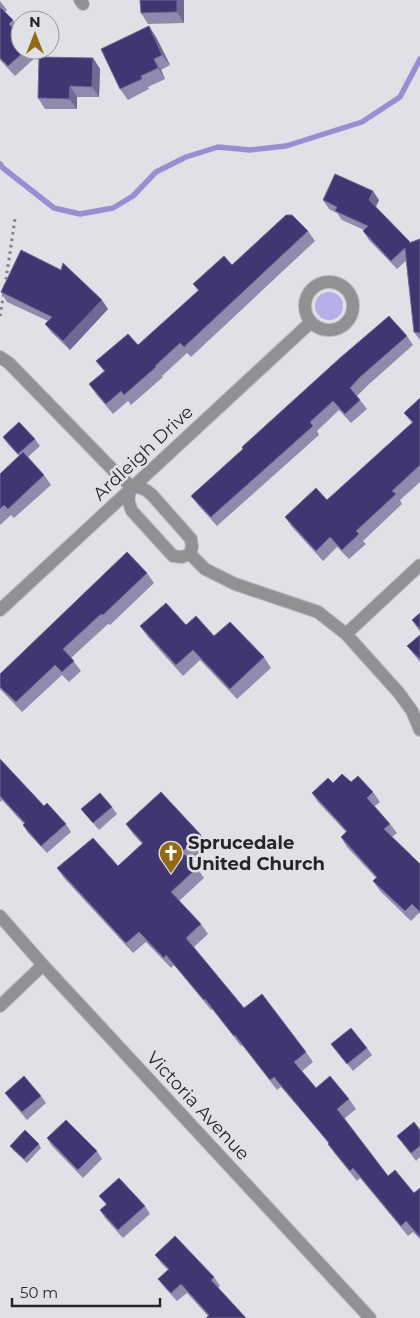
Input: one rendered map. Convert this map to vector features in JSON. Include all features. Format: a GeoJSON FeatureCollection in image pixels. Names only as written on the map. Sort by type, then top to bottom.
{"type":"FeatureCollection","features":[{"type":"Feature","properties":{"kind":"street","name":"Ardleigh Drive"},"geometry":{"type":"LineString","coordinates":[[0,610],[310,322]]}},
{"type":"Feature","properties":{"kind":"street"},"geometry":{"type":"LineString","coordinates":[[0,357],[9,362],[115,472],[132,487],[140,487],[152,495],[191,539],[192,547],[190,554]]}},
{"type":"Feature","properties":{"kind":"street"},"geometry":{"type":"LineString","coordinates":[[132,487],[128,494],[128,502],[132,511],[172,556],[190,554]]}},
{"type":"Feature","properties":{"kind":"street"},"geometry":{"type":"LineString","coordinates":[[190,554],[205,569],[235,584],[318,612],[346,634],[399,692],[412,711],[420,730]]}},
{"type":"Feature","properties":{"kind":"street"},"geometry":{"type":"LineString","coordinates":[[346,634],[420,565]]}},
{"type":"Feature","properties":{"kind":"street","name":"Victoria Avenue"},"geometry":{"type":"LineString","coordinates":[[0,916],[43,965],[370,1318]]}},
{"type":"Feature","properties":{"kind":"street"},"geometry":{"type":"LineString","coordinates":[[0,1006],[43,965]]}},
{"type":"Feature","properties":{"kind":"path"},"geometry":{"type":"LineString","coordinates":[[0,316],[15,219]]}},
{"type":"Feature","properties":{"kind":"shaded area"},"geometry":{"type":"Polygon","coordinates":[[[329,292],[339,296],[343,306],[339,316],[329,320],[319,316],[315,306],[319,296],[329,292]]]}},
{"type":"Feature","properties":{"kind":"building"},"geometry":{"type":"Polygon","coordinates":[[[140,0],[177,0],[177,12],[141,13],[140,0]]]}},
{"type":"Feature","properties":{"kind":"building"},"geometry":{"type":"Polygon","coordinates":[[[0,7],[10,17],[10,60],[15,60],[8,66],[0,58],[0,7]]]}},
{"type":"Feature","properties":{"kind":"building"},"geometry":{"type":"Polygon","coordinates":[[[149,26],[162,55],[154,59],[158,68],[141,76],[142,79],[120,89],[101,49],[149,26]]]}},
{"type":"Feature","properties":{"kind":"building"},"geometry":{"type":"Polygon","coordinates":[[[60,57],[93,58],[92,87],[70,86],[69,99],[38,98],[39,60],[60,60],[60,57]]]}},
{"type":"Feature","properties":{"kind":"building"},"geometry":{"type":"Polygon","coordinates":[[[335,174],[373,191],[369,200],[409,243],[420,239],[420,333],[414,332],[405,248],[391,261],[363,231],[368,226],[335,211],[337,207],[323,200],[335,174]]]}},
{"type":"Feature","properties":{"kind":"building"},"geometry":{"type":"Polygon","coordinates":[[[286,215],[292,215],[308,231],[184,347],[180,343],[124,395],[121,391],[106,404],[89,384],[105,371],[96,361],[128,334],[138,345],[199,290],[193,284],[224,256],[232,265],[286,215]]]}},
{"type":"Feature","properties":{"kind":"building"},"geometry":{"type":"Polygon","coordinates":[[[21,250],[61,270],[63,263],[102,300],[63,341],[45,324],[52,317],[1,292],[21,250]]]}},
{"type":"Feature","properties":{"kind":"building"},"geometry":{"type":"Polygon","coordinates":[[[389,316],[407,336],[350,388],[360,400],[345,414],[333,401],[310,422],[313,426],[211,517],[191,496],[243,449],[242,447],[389,316]]]}},
{"type":"Feature","properties":{"kind":"building"},"geometry":{"type":"Polygon","coordinates":[[[420,398],[420,465],[392,491],[396,494],[356,531],[359,534],[342,550],[330,537],[316,551],[285,517],[316,488],[327,500],[413,422],[404,413],[420,398]]]}},
{"type":"Feature","properties":{"kind":"building"},"geometry":{"type":"Polygon","coordinates":[[[19,422],[35,439],[18,454],[3,437],[19,422]]]}},
{"type":"Feature","properties":{"kind":"building"},"geometry":{"type":"Polygon","coordinates":[[[23,452],[44,475],[8,509],[4,505],[0,509],[0,474],[23,452]]]}},
{"type":"Feature","properties":{"kind":"building"},"geometry":{"type":"Polygon","coordinates":[[[127,552],[147,573],[103,615],[101,614],[63,649],[74,661],[62,672],[55,665],[16,702],[0,687],[0,674],[127,552]]]}},
{"type":"Feature","properties":{"kind":"building"},"geometry":{"type":"Polygon","coordinates":[[[166,603],[186,625],[196,616],[214,636],[230,622],[264,657],[230,689],[193,650],[176,665],[140,626],[166,603]]]}},
{"type":"Feature","properties":{"kind":"building"},"geometry":{"type":"Polygon","coordinates":[[[420,613],[420,629],[412,620],[420,613]]]}},
{"type":"Feature","properties":{"kind":"building"},"geometry":{"type":"Polygon","coordinates":[[[420,635],[420,659],[407,646],[420,635]]]}},
{"type":"Feature","properties":{"kind":"building"},"geometry":{"type":"Polygon","coordinates":[[[0,759],[44,806],[47,803],[66,824],[41,846],[23,825],[25,823],[0,796],[0,759]]]}},
{"type":"Feature","properties":{"kind":"building"},"geometry":{"type":"Polygon","coordinates":[[[342,774],[351,782],[358,776],[373,792],[367,798],[390,824],[384,829],[420,864],[420,912],[412,904],[405,911],[373,881],[377,877],[341,837],[347,831],[312,793],[328,778],[333,783],[342,774]]]}},
{"type":"Feature","properties":{"kind":"building"},"geometry":{"type":"Polygon","coordinates":[[[161,792],[201,835],[182,852],[197,868],[171,892],[201,924],[186,938],[244,1008],[262,994],[306,1052],[294,1062],[316,1088],[330,1076],[349,1099],[337,1109],[388,1176],[395,1170],[414,1193],[420,1188],[420,1237],[406,1221],[401,1226],[353,1168],[350,1171],[274,1077],[270,1080],[235,1035],[166,955],[164,958],[139,932],[126,943],[57,868],[93,838],[118,866],[143,843],[126,824],[161,792]]]}},
{"type":"Feature","properties":{"kind":"building"},"geometry":{"type":"Polygon","coordinates":[[[100,793],[112,807],[93,823],[81,809],[100,793]]]}},
{"type":"Feature","properties":{"kind":"building"},"geometry":{"type":"Polygon","coordinates":[[[351,1028],[367,1048],[347,1064],[331,1044],[351,1028]]]}},
{"type":"Feature","properties":{"kind":"building"},"geometry":{"type":"Polygon","coordinates":[[[24,1076],[41,1096],[22,1112],[5,1093],[24,1076]]]}},
{"type":"Feature","properties":{"kind":"building"},"geometry":{"type":"Polygon","coordinates":[[[66,1120],[97,1151],[78,1170],[47,1138],[66,1120]]]}},
{"type":"Feature","properties":{"kind":"building"},"geometry":{"type":"Polygon","coordinates":[[[414,1122],[420,1130],[420,1146],[411,1153],[397,1136],[414,1122]]]}},
{"type":"Feature","properties":{"kind":"building"},"geometry":{"type":"Polygon","coordinates":[[[25,1130],[39,1144],[24,1159],[10,1146],[25,1130]]]}},
{"type":"Feature","properties":{"kind":"building"},"geometry":{"type":"Polygon","coordinates":[[[119,1178],[145,1206],[118,1230],[100,1210],[107,1204],[99,1196],[119,1178]]]}},
{"type":"Feature","properties":{"kind":"building"},"geometry":{"type":"Polygon","coordinates":[[[175,1236],[214,1277],[211,1280],[246,1318],[206,1318],[209,1315],[181,1284],[171,1293],[158,1279],[169,1269],[155,1255],[175,1236]]]}},
{"type":"Feature","properties":{"kind":"waterway"},"geometry":{"type":"LineString","coordinates":[[0,164],[54,208],[80,214],[113,208],[133,196],[156,172],[186,157],[218,147],[250,150],[286,146],[362,122],[400,97],[420,59]]}},
{"type":"Feature","properties":{"kind":"place","name":"Sprucedale United Church"},"geometry":{"type":"Point","coordinates":[171,874]}}]}
